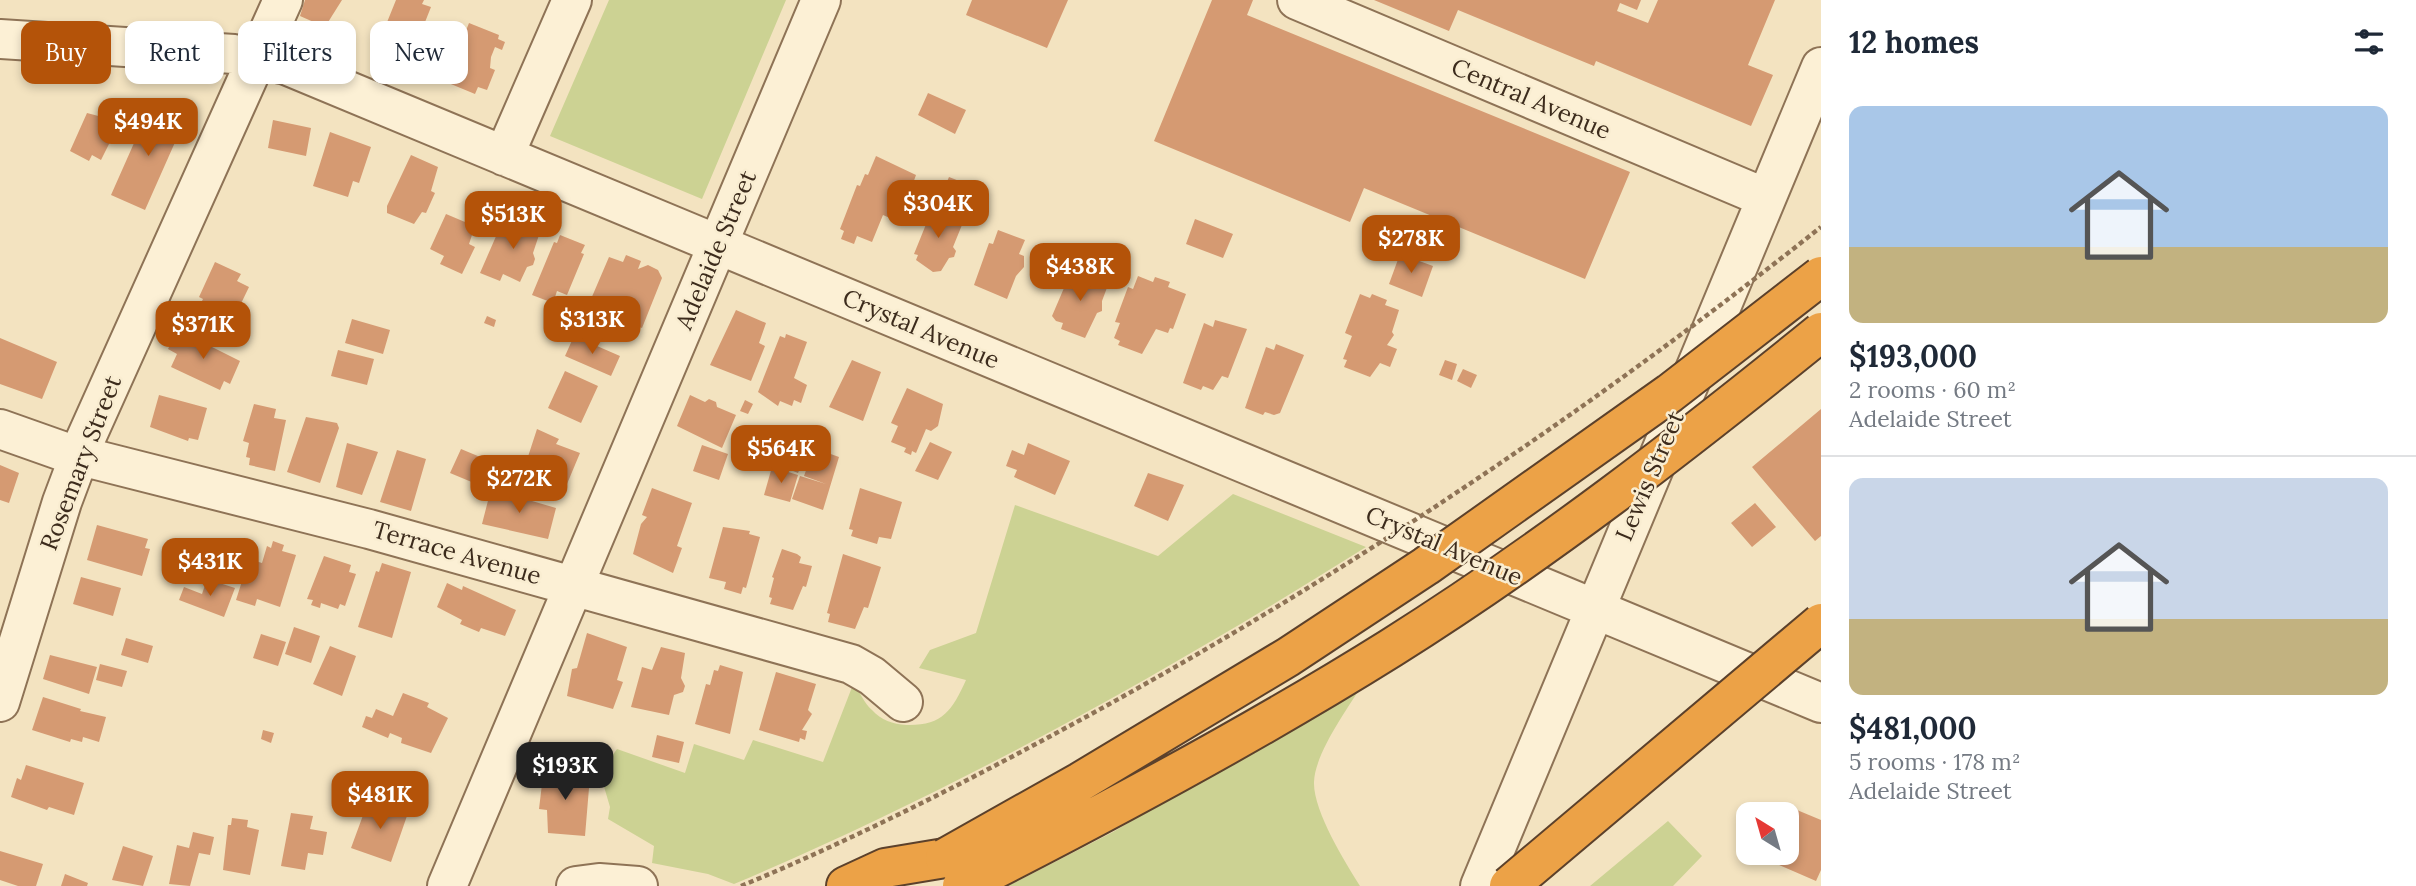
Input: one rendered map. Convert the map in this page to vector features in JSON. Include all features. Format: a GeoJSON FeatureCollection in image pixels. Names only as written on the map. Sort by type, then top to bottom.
{"type":"FeatureCollection","features":[{"type":"Feature","properties":{"kind":"highway"},"geometry":{"type":"LineString","coordinates":[[846,886],[885,868],[953,872],[1080,782],[1288,657],[1426,566],[1648,409],[1821,276]]}},
{"type":"Feature","properties":{"kind":"highway"},"geometry":{"type":"LineString","coordinates":[[890,886],[953,872],[1144,794],[1391,648],[1624,488],[1821,332]]}},
{"type":"Feature","properties":{"kind":"highway"},"geometry":{"type":"LineString","coordinates":[[1509,886],[1821,623]]}},
{"type":"Feature","properties":{"kind":"street","name":"Rosemary Street"},"geometry":{"type":"LineString","coordinates":[[274,21],[283,0]]}},
{"type":"Feature","properties":{"kind":"street"},"geometry":{"type":"LineString","coordinates":[[504,156],[572,0]]}},
{"type":"Feature","properties":{"kind":"street","name":"Adelaide Street"},"geometry":{"type":"LineString","coordinates":[[447,886],[821,0]]}},
{"type":"Feature","properties":{"kind":"street","name":"Central Avenue"},"geometry":{"type":"LineString","coordinates":[[1297,0],[1766,198]]}},
{"type":"Feature","properties":{"kind":"street","name":"Crystal Avenue"},"geometry":{"type":"LineString","coordinates":[[0,39],[238,56]]}},
{"type":"Feature","properties":{"kind":"street","name":"Lewis Street"},"geometry":{"type":"LineString","coordinates":[[1480,886],[1821,67]]}},
{"type":"Feature","properties":{"kind":"street","name":"Rosemary Street"},"geometry":{"type":"LineString","coordinates":[[0,702],[79,455],[247,84]]}},
{"type":"Feature","properties":{"kind":"street","name":"Crystal Avenue"},"geometry":{"type":"LineString","coordinates":[[332,84],[1821,703]]}},
{"type":"Feature","properties":{"kind":"street","name":"Terrace Avenue"},"geometry":{"type":"LineString","coordinates":[[0,429],[79,455],[369,529],[850,664],[872,676],[902,702]]}},
{"type":"Feature","properties":{"kind":"street"},"geometry":{"type":"LineString","coordinates":[[576,886],[599,883],[638,886]]}},
{"type":"Feature","properties":{"kind":"path"},"geometry":{"type":"LineString","coordinates":[[741,886],[871,829],[975,777],[1288,602],[1401,531],[1555,425],[1696,323],[1821,227]]}},
{"type":"Feature","properties":{"kind":"green space"},"geometry":{"type":"Polygon","coordinates":[[[609,0],[786,0],[702,199],[550,136],[609,0]]]}},
{"type":"Feature","properties":{"kind":"green space"},"geometry":{"type":"Polygon","coordinates":[[[1233,494],[1366,547],[1213,640],[1057,728],[897,810],[734,884],[708,874],[652,863],[654,846],[608,819],[610,807],[600,773],[617,749],[685,773],[694,744],[744,760],[753,740],[823,762],[854,682],[869,707],[888,721],[918,725],[929,723],[944,714],[956,700],[966,680],[919,668],[930,650],[976,633],[1015,505],[1158,556],[1233,494]]]}},
{"type":"Feature","properties":{"kind":"green space"},"geometry":{"type":"Polygon","coordinates":[[[1362,685],[1326,745],[1314,782],[1324,821],[1360,886],[1008,886],[1113,832],[1362,685]]]}},
{"type":"Feature","properties":{"kind":"green space"},"geometry":{"type":"Polygon","coordinates":[[[1668,821],[1702,856],[1673,886],[1590,886],[1668,821]]]}},
{"type":"Feature","properties":{"kind":"building"},"geometry":{"type":"Polygon","coordinates":[[[305,0],[342,0],[329,21],[311,21],[300,16],[305,0]]]}},
{"type":"Feature","properties":{"kind":"building"},"geometry":{"type":"Polygon","coordinates":[[[396,0],[424,0],[422,4],[431,7],[425,21],[388,21],[396,0]]]}},
{"type":"Feature","properties":{"kind":"building"},"geometry":{"type":"Polygon","coordinates":[[[972,0],[1068,0],[1047,48],[966,15],[972,0]]]}},
{"type":"Feature","properties":{"kind":"building"},"geometry":{"type":"Polygon","coordinates":[[[1212,0],[1253,0],[1247,15],[1630,172],[1585,279],[1364,188],[1350,222],[1154,141],[1212,0]]]}},
{"type":"Feature","properties":{"kind":"building"},"geometry":{"type":"Polygon","coordinates":[[[1374,0],[1641,0],[1637,10],[1620,3],[1617,11],[1648,23],[1658,0],[1775,0],[1748,65],[1773,75],[1751,126],[1596,61],[1594,66],[1458,10],[1449,31],[1374,0]]]}},
{"type":"Feature","properties":{"kind":"building"},"geometry":{"type":"Polygon","coordinates":[[[469,23],[499,35],[498,39],[505,42],[502,50],[495,47],[491,57],[490,68],[495,70],[487,90],[478,87],[475,94],[451,84],[468,84],[469,23]]]}},
{"type":"Feature","properties":{"kind":"building"},"geometry":{"type":"Polygon","coordinates":[[[928,93],[966,110],[955,134],[918,115],[928,93]]]}},
{"type":"Feature","properties":{"kind":"building"},"geometry":{"type":"Polygon","coordinates":[[[150,107],[184,122],[145,210],[111,195],[150,107]]]}},
{"type":"Feature","properties":{"kind":"building"},"geometry":{"type":"Polygon","coordinates":[[[87,113],[106,118],[104,122],[117,128],[101,160],[92,155],[89,161],[70,151],[87,113]]]}},
{"type":"Feature","properties":{"kind":"building"},"geometry":{"type":"Polygon","coordinates":[[[273,120],[311,128],[306,156],[268,148],[273,120]]]}},
{"type":"Feature","properties":{"kind":"building"},"geometry":{"type":"Polygon","coordinates":[[[330,132],[371,147],[359,183],[353,181],[348,197],[313,186],[330,132]]]}},
{"type":"Feature","properties":{"kind":"building"},"geometry":{"type":"Polygon","coordinates":[[[411,155],[438,167],[431,191],[435,193],[426,213],[422,212],[414,224],[387,213],[387,206],[411,155]]]}},
{"type":"Feature","properties":{"kind":"building"},"geometry":{"type":"Polygon","coordinates":[[[876,156],[916,175],[899,222],[883,215],[872,242],[857,236],[854,244],[841,239],[844,231],[840,229],[857,185],[860,186],[865,174],[868,175],[876,156]]]}},
{"type":"Feature","properties":{"kind":"building"},"geometry":{"type":"Polygon","coordinates":[[[949,177],[972,186],[966,201],[943,191],[949,177]]]}},
{"type":"Feature","properties":{"kind":"building"},"geometry":{"type":"Polygon","coordinates":[[[933,207],[964,220],[953,247],[956,251],[954,257],[949,258],[941,271],[933,272],[916,260],[918,255],[914,254],[933,207]]]}},
{"type":"Feature","properties":{"kind":"building"},"geometry":{"type":"Polygon","coordinates":[[[446,214],[465,222],[472,235],[469,244],[475,247],[462,274],[440,264],[444,256],[430,249],[446,214]]]}},
{"type":"Feature","properties":{"kind":"building"},"geometry":{"type":"Polygon","coordinates":[[[518,215],[542,226],[533,253],[533,265],[527,267],[520,282],[503,274],[500,281],[480,273],[497,234],[505,237],[518,215]]]}},
{"type":"Feature","properties":{"kind":"building"},"geometry":{"type":"Polygon","coordinates":[[[1195,219],[1233,234],[1223,258],[1186,244],[1195,219]]]}},
{"type":"Feature","properties":{"kind":"building"},"geometry":{"type":"Polygon","coordinates":[[[998,230],[1025,240],[1019,254],[1024,256],[1024,267],[1016,276],[1007,299],[974,285],[989,243],[993,244],[998,230]]]}},
{"type":"Feature","properties":{"kind":"building"},"geometry":{"type":"Polygon","coordinates":[[[560,235],[585,245],[581,253],[584,254],[567,295],[557,291],[553,303],[532,295],[554,242],[557,243],[560,235]]]}},
{"type":"Feature","properties":{"kind":"building"},"geometry":{"type":"Polygon","coordinates":[[[1400,254],[1433,266],[1422,297],[1389,284],[1400,254]]]}},
{"type":"Feature","properties":{"kind":"building"},"geometry":{"type":"Polygon","coordinates":[[[626,255],[641,261],[638,269],[648,265],[658,270],[662,278],[642,328],[613,316],[610,323],[598,318],[601,311],[588,306],[609,257],[623,262],[626,255]]]}},
{"type":"Feature","properties":{"kind":"building"},"geometry":{"type":"Polygon","coordinates":[[[215,262],[241,274],[237,281],[249,287],[234,318],[201,303],[203,299],[199,297],[215,262]]]}},
{"type":"Feature","properties":{"kind":"building"},"geometry":{"type":"Polygon","coordinates":[[[1073,267],[1081,270],[1080,274],[1108,285],[1102,301],[1102,311],[1097,313],[1085,338],[1061,329],[1063,323],[1052,316],[1073,267]]]}},
{"type":"Feature","properties":{"kind":"building"},"geometry":{"type":"Polygon","coordinates":[[[1138,276],[1153,282],[1155,277],[1170,282],[1168,287],[1186,294],[1173,329],[1170,328],[1168,333],[1156,329],[1142,354],[1118,345],[1120,341],[1114,338],[1120,323],[1115,322],[1128,287],[1133,289],[1138,276]]]}},
{"type":"Feature","properties":{"kind":"building"},"geometry":{"type":"Polygon","coordinates":[[[1360,294],[1370,298],[1372,294],[1387,300],[1385,305],[1399,310],[1392,332],[1394,335],[1387,345],[1397,349],[1390,367],[1380,363],[1370,377],[1344,367],[1347,360],[1343,359],[1352,336],[1345,333],[1360,294]]]}},
{"type":"Feature","properties":{"kind":"building"},"geometry":{"type":"Polygon","coordinates":[[[736,310],[766,323],[759,343],[765,346],[751,381],[710,365],[736,310]]]}},
{"type":"Feature","properties":{"kind":"building"},"geometry":{"type":"Polygon","coordinates":[[[487,316],[496,320],[494,327],[484,323],[487,316]]]}},
{"type":"Feature","properties":{"kind":"building"},"geometry":{"type":"Polygon","coordinates":[[[352,319],[390,330],[383,354],[345,343],[352,319]]]}},
{"type":"Feature","properties":{"kind":"building"},"geometry":{"type":"Polygon","coordinates":[[[1215,320],[1247,329],[1228,378],[1222,376],[1213,390],[1203,386],[1201,390],[1183,383],[1204,323],[1213,327],[1215,320]]]}},
{"type":"Feature","properties":{"kind":"building"},"geometry":{"type":"Polygon","coordinates":[[[176,333],[185,337],[186,334],[240,361],[230,384],[224,381],[220,390],[171,367],[177,354],[168,349],[176,333]]]}},
{"type":"Feature","properties":{"kind":"building"},"geometry":{"type":"Polygon","coordinates":[[[786,334],[807,342],[794,378],[807,385],[801,403],[794,400],[792,406],[780,401],[778,406],[758,392],[780,336],[785,338],[786,334]]]}},
{"type":"Feature","properties":{"kind":"building"},"geometry":{"type":"Polygon","coordinates":[[[574,336],[620,356],[611,376],[565,356],[574,336]]]}},
{"type":"Feature","properties":{"kind":"building"},"geometry":{"type":"Polygon","coordinates":[[[0,338],[57,362],[42,399],[0,384],[0,338]]]}},
{"type":"Feature","properties":{"kind":"building"},"geometry":{"type":"Polygon","coordinates":[[[1276,344],[1304,355],[1280,413],[1274,415],[1265,412],[1263,415],[1245,408],[1266,347],[1274,350],[1276,344]]]}},
{"type":"Feature","properties":{"kind":"building"},"geometry":{"type":"Polygon","coordinates":[[[338,350],[374,359],[367,385],[331,376],[338,350]]]}},
{"type":"Feature","properties":{"kind":"building"},"geometry":{"type":"Polygon","coordinates":[[[852,360],[881,372],[863,421],[829,407],[852,360]]]}},
{"type":"Feature","properties":{"kind":"building"},"geometry":{"type":"Polygon","coordinates":[[[1445,360],[1457,364],[1452,380],[1439,375],[1445,360]]]}},
{"type":"Feature","properties":{"kind":"building"},"geometry":{"type":"Polygon","coordinates":[[[1463,369],[1477,375],[1471,388],[1457,381],[1463,369]]]}},
{"type":"Feature","properties":{"kind":"building"},"geometry":{"type":"Polygon","coordinates":[[[565,371],[598,386],[581,423],[548,408],[565,371]]]}},
{"type":"Feature","properties":{"kind":"building"},"geometry":{"type":"Polygon","coordinates":[[[907,388],[943,404],[938,426],[931,431],[926,429],[916,453],[912,451],[911,455],[904,452],[906,448],[891,442],[898,426],[891,423],[907,388]]]}},
{"type":"Feature","properties":{"kind":"building"},"geometry":{"type":"Polygon","coordinates":[[[159,395],[207,408],[198,440],[189,438],[188,441],[150,427],[159,395]]]}},
{"type":"Feature","properties":{"kind":"building"},"geometry":{"type":"Polygon","coordinates":[[[690,395],[705,402],[709,399],[716,402],[717,407],[736,415],[722,448],[677,426],[690,395]]]}},
{"type":"Feature","properties":{"kind":"building"},"geometry":{"type":"Polygon","coordinates":[[[745,400],[753,404],[748,414],[740,411],[745,400]]]}},
{"type":"Feature","properties":{"kind":"building"},"geometry":{"type":"Polygon","coordinates":[[[254,404],[276,409],[274,418],[286,420],[275,471],[249,465],[250,458],[246,457],[249,443],[243,441],[254,404]]]}},
{"type":"Feature","properties":{"kind":"building"},"geometry":{"type":"Polygon","coordinates":[[[1821,409],[1821,536],[1815,541],[1752,467],[1821,409]]]}},
{"type":"Feature","properties":{"kind":"building"},"geometry":{"type":"Polygon","coordinates":[[[306,417],[337,423],[339,428],[320,483],[287,472],[306,417]]]}},
{"type":"Feature","properties":{"kind":"building"},"geometry":{"type":"Polygon","coordinates":[[[537,429],[559,439],[556,444],[580,453],[567,484],[543,477],[541,480],[523,472],[537,429]]]}},
{"type":"Feature","properties":{"kind":"building"},"geometry":{"type":"Polygon","coordinates":[[[770,430],[810,446],[798,473],[758,457],[770,430]]]}},
{"type":"Feature","properties":{"kind":"building"},"geometry":{"type":"Polygon","coordinates":[[[930,442],[952,452],[938,480],[915,471],[930,442]]]}},
{"type":"Feature","properties":{"kind":"building"},"geometry":{"type":"Polygon","coordinates":[[[347,443],[378,452],[362,495],[336,487],[347,443]]]}},
{"type":"Feature","properties":{"kind":"building"},"geometry":{"type":"Polygon","coordinates":[[[1028,443],[1070,461],[1055,495],[1014,477],[1017,470],[1006,466],[1012,450],[1024,455],[1028,443]]]}},
{"type":"Feature","properties":{"kind":"building"},"geometry":{"type":"Polygon","coordinates":[[[702,445],[728,454],[719,480],[693,471],[702,445]]]}},
{"type":"Feature","properties":{"kind":"building"},"geometry":{"type":"Polygon","coordinates":[[[814,448],[839,457],[823,510],[792,499],[800,476],[826,484],[804,476],[814,448]]]}},
{"type":"Feature","properties":{"kind":"building"},"geometry":{"type":"Polygon","coordinates":[[[461,449],[485,459],[474,483],[450,473],[461,449]]]}},
{"type":"Feature","properties":{"kind":"building"},"geometry":{"type":"Polygon","coordinates":[[[397,450],[426,459],[411,511],[380,502],[397,450]]]}},
{"type":"Feature","properties":{"kind":"building"},"geometry":{"type":"Polygon","coordinates":[[[0,465],[19,473],[9,503],[0,500],[0,465]]]}},
{"type":"Feature","properties":{"kind":"building"},"geometry":{"type":"Polygon","coordinates":[[[772,467],[798,475],[790,502],[764,495],[772,467]]]}},
{"type":"Feature","properties":{"kind":"building"},"geometry":{"type":"Polygon","coordinates":[[[1148,473],[1184,485],[1168,521],[1134,506],[1148,473]]]}},
{"type":"Feature","properties":{"kind":"building"},"geometry":{"type":"Polygon","coordinates":[[[652,488],[692,503],[677,546],[682,548],[673,573],[633,554],[641,524],[647,517],[642,515],[652,488]]]}},
{"type":"Feature","properties":{"kind":"building"},"geometry":{"type":"Polygon","coordinates":[[[860,488],[902,502],[891,539],[879,537],[877,544],[851,536],[853,530],[849,529],[860,488]]]}},
{"type":"Feature","properties":{"kind":"building"},"geometry":{"type":"Polygon","coordinates":[[[491,489],[556,508],[548,539],[482,524],[491,489]]]}},
{"type":"Feature","properties":{"kind":"building"},"geometry":{"type":"Polygon","coordinates":[[[1755,503],[1776,527],[1752,547],[1731,523],[1755,503]]]}},
{"type":"Feature","properties":{"kind":"building"},"geometry":{"type":"Polygon","coordinates":[[[97,525],[148,539],[145,548],[150,549],[142,576],[87,560],[97,525]]]}},
{"type":"Feature","properties":{"kind":"building"},"geometry":{"type":"Polygon","coordinates":[[[723,527],[750,531],[749,534],[760,537],[746,588],[743,587],[741,594],[724,589],[726,582],[709,578],[723,527]]]}},
{"type":"Feature","properties":{"kind":"building"},"geometry":{"type":"Polygon","coordinates":[[[273,541],[284,545],[282,551],[296,555],[280,607],[257,599],[255,606],[236,600],[249,559],[262,563],[267,546],[271,548],[273,541]]]}},
{"type":"Feature","properties":{"kind":"building"},"geometry":{"type":"Polygon","coordinates":[[[782,549],[801,557],[799,563],[812,566],[806,587],[803,586],[793,610],[770,604],[772,577],[782,549]]]}},
{"type":"Feature","properties":{"kind":"building"},"geometry":{"type":"Polygon","coordinates":[[[843,554],[881,567],[868,608],[864,607],[855,629],[828,622],[830,614],[827,613],[843,554]]]}},
{"type":"Feature","properties":{"kind":"building"},"geometry":{"type":"Polygon","coordinates":[[[324,556],[351,565],[349,572],[356,574],[345,606],[340,604],[338,609],[321,603],[320,608],[311,605],[313,600],[307,599],[324,556]]]}},
{"type":"Feature","properties":{"kind":"building"},"geometry":{"type":"Polygon","coordinates":[[[382,563],[411,572],[392,638],[358,627],[376,571],[379,572],[382,563]]]}},
{"type":"Feature","properties":{"kind":"building"},"geometry":{"type":"Polygon","coordinates":[[[81,577],[121,588],[113,616],[73,604],[81,577]]]}},
{"type":"Feature","properties":{"kind":"building"},"geometry":{"type":"Polygon","coordinates":[[[207,579],[235,588],[224,617],[179,600],[184,587],[202,594],[207,579]]]}},
{"type":"Feature","properties":{"kind":"building"},"geometry":{"type":"Polygon","coordinates":[[[447,583],[462,590],[463,586],[516,610],[505,636],[481,628],[479,632],[460,624],[462,620],[437,607],[447,583]]]}},
{"type":"Feature","properties":{"kind":"building"},"geometry":{"type":"Polygon","coordinates":[[[294,627],[320,636],[311,663],[285,654],[294,627]]]}},
{"type":"Feature","properties":{"kind":"building"},"geometry":{"type":"Polygon","coordinates":[[[587,633],[627,647],[617,680],[623,682],[613,709],[567,696],[572,669],[577,668],[587,633]]]}},
{"type":"Feature","properties":{"kind":"building"},"geometry":{"type":"Polygon","coordinates":[[[261,634],[286,642],[278,666],[253,658],[261,634]]]}},
{"type":"Feature","properties":{"kind":"building"},"geometry":{"type":"Polygon","coordinates":[[[126,638],[153,646],[148,663],[121,655],[126,638]]]}},
{"type":"Feature","properties":{"kind":"building"},"geometry":{"type":"Polygon","coordinates":[[[330,646],[356,656],[342,696],[313,684],[330,646]]]}},
{"type":"Feature","properties":{"kind":"building"},"geometry":{"type":"Polygon","coordinates":[[[661,647],[685,653],[681,678],[685,686],[683,692],[674,695],[669,715],[631,707],[642,667],[652,670],[661,647]]]}},
{"type":"Feature","properties":{"kind":"building"},"geometry":{"type":"Polygon","coordinates":[[[50,655],[97,667],[89,694],[43,679],[50,655]]]}},
{"type":"Feature","properties":{"kind":"building"},"geometry":{"type":"Polygon","coordinates":[[[100,664],[127,671],[122,687],[96,680],[100,664]]]}},
{"type":"Feature","properties":{"kind":"building"},"geometry":{"type":"Polygon","coordinates":[[[720,665],[743,672],[730,734],[695,724],[706,684],[710,685],[714,670],[718,671],[720,665]]]}},
{"type":"Feature","properties":{"kind":"building"},"geometry":{"type":"Polygon","coordinates":[[[776,672],[816,684],[808,710],[812,714],[802,730],[807,731],[805,740],[800,738],[799,742],[759,730],[776,672]]]}},
{"type":"Feature","properties":{"kind":"building"},"geometry":{"type":"Polygon","coordinates":[[[403,693],[429,703],[427,707],[448,718],[431,753],[401,743],[402,738],[390,733],[388,738],[362,727],[366,716],[372,718],[376,709],[393,716],[403,693]]]}},
{"type":"Feature","properties":{"kind":"building"},"geometry":{"type":"Polygon","coordinates":[[[43,697],[81,709],[80,711],[106,717],[99,742],[83,737],[82,742],[71,739],[70,742],[32,730],[43,697]]]}},
{"type":"Feature","properties":{"kind":"building"},"geometry":{"type":"Polygon","coordinates":[[[263,730],[274,733],[271,743],[261,739],[263,730]]]}},
{"type":"Feature","properties":{"kind":"building"},"geometry":{"type":"Polygon","coordinates":[[[657,735],[684,742],[679,763],[652,757],[657,735]]]}},
{"type":"Feature","properties":{"kind":"building"},"geometry":{"type":"Polygon","coordinates":[[[26,765],[84,783],[74,815],[49,807],[47,810],[11,797],[17,778],[21,780],[26,765]]]}},
{"type":"Feature","properties":{"kind":"building"},"geometry":{"type":"Polygon","coordinates":[[[537,771],[590,776],[585,836],[548,833],[547,810],[539,809],[542,784],[536,784],[537,771]]]}},
{"type":"Feature","properties":{"kind":"building"},"geometry":{"type":"Polygon","coordinates":[[[369,799],[408,813],[391,862],[351,848],[369,799]]]}},
{"type":"Feature","properties":{"kind":"building"},"geometry":{"type":"Polygon","coordinates":[[[1799,811],[1821,820],[1821,870],[1816,881],[1779,865],[1799,865],[1799,811]]]}},
{"type":"Feature","properties":{"kind":"building"},"geometry":{"type":"Polygon","coordinates":[[[291,813],[313,816],[310,829],[327,832],[323,855],[308,853],[305,870],[281,866],[291,813]]]}},
{"type":"Feature","properties":{"kind":"building"},"geometry":{"type":"Polygon","coordinates":[[[232,818],[248,820],[247,827],[259,830],[250,875],[223,870],[228,825],[231,825],[232,818]]]}},
{"type":"Feature","properties":{"kind":"building"},"geometry":{"type":"Polygon","coordinates":[[[193,832],[214,837],[210,855],[199,853],[190,886],[169,884],[177,845],[189,848],[193,832]]]}},
{"type":"Feature","properties":{"kind":"building"},"geometry":{"type":"Polygon","coordinates":[[[123,846],[153,856],[143,886],[112,880],[123,846]]]}},
{"type":"Feature","properties":{"kind":"building"},"geometry":{"type":"Polygon","coordinates":[[[0,851],[43,864],[36,886],[18,886],[0,880],[0,851]]]}},
{"type":"Feature","properties":{"kind":"building"},"geometry":{"type":"Polygon","coordinates":[[[65,874],[88,883],[87,886],[61,886],[65,874]]]}}]}
